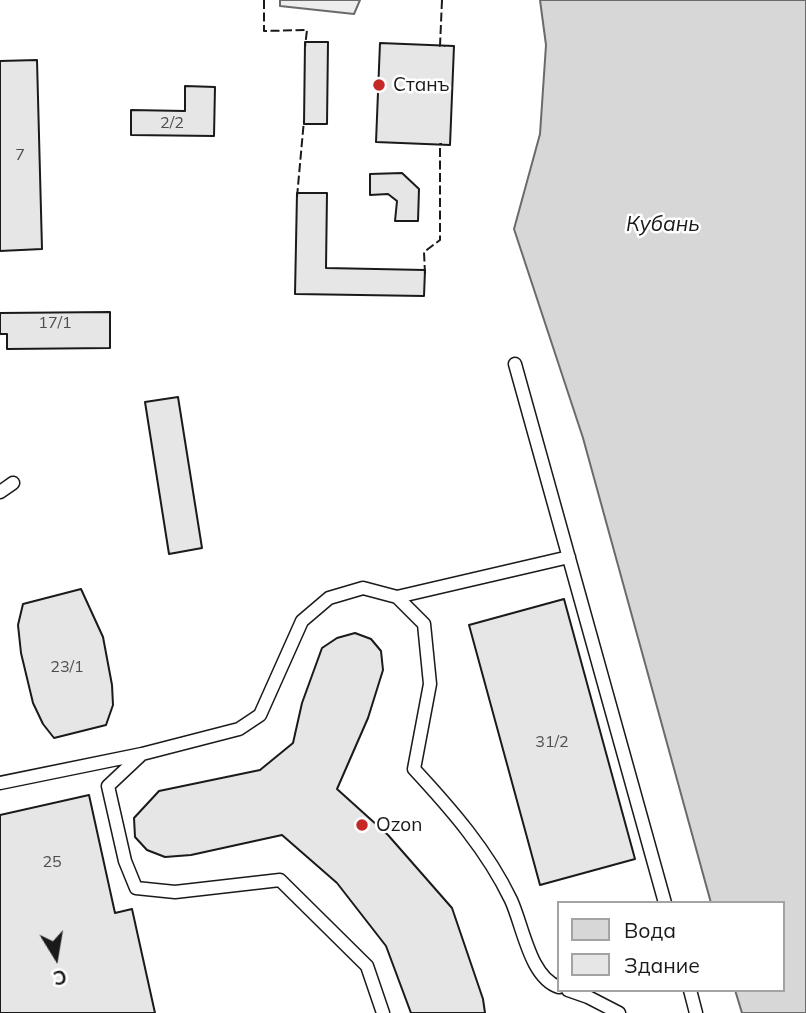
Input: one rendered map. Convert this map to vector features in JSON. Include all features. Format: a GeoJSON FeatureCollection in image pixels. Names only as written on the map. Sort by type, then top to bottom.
{"type":"FeatureCollection","features":[{"type":"Feature","properties":{"kind":"lane"},"geometry":{"type":"LineString","coordinates":[[514,364],[664,901]]}},
{"type":"Feature","properties":{"kind":"lane"},"geometry":{"type":"LineString","coordinates":[[0,492],[13,483]]}},
{"type":"Feature","properties":{"kind":"lane"},"geometry":{"type":"LineString","coordinates":[[0,783],[142,754],[239,729],[260,715],[302,621],[329,598],[363,588],[397,597],[569,557]]}},
{"type":"Feature","properties":{"kind":"lane"},"geometry":{"type":"LineString","coordinates":[[397,597],[424,624],[429,684],[414,769],[449,807],[484,852],[511,900],[536,967],[550,984],[558,987]]}},
{"type":"Feature","properties":{"kind":"lane"},"geometry":{"type":"LineString","coordinates":[[142,754],[108,786],[125,861],[136,888],[175,892],[280,880],[367,966],[383,1013]]}},
{"type":"Feature","properties":{"kind":"lane"},"geometry":{"type":"LineString","coordinates":[[574,992],[619,1013]]}},
{"type":"Feature","properties":{"kind":"lane"},"geometry":{"type":"LineString","coordinates":[[691,992],[696,1013]]}},
{"type":"Feature","properties":{"kind":"shaded area"},"geometry":{"type":"Polygon","coordinates":[[[280,0],[360,0],[354,14],[280,6],[280,0]]]}},
{"type":"Feature","properties":{"kind":"water","name":"Кубань"},"geometry":{"type":"Polygon","coordinates":[[[540,0],[806,0],[806,1013],[742,1013],[736,992],[785,992],[785,901],[710,901],[583,438],[514,229],[540,134],[546,45],[540,0]]]}},
{"type":"Feature","properties":{"kind":"building"},"geometry":{"type":"Polygon","coordinates":[[[305,42],[328,42],[327,124],[304,124],[305,42]]]}},
{"type":"Feature","properties":{"kind":"building"},"geometry":{"type":"Polygon","coordinates":[[[380,43],[454,46],[450,145],[376,142],[380,43]]]}},
{"type":"Feature","properties":{"kind":"building"},"geometry":{"type":"Polygon","coordinates":[[[37,60],[42,249],[0,251],[0,61],[37,60]]]}},
{"type":"Feature","properties":{"kind":"building"},"geometry":{"type":"Polygon","coordinates":[[[185,86],[215,87],[214,136],[131,135],[131,110],[185,111],[185,86]]]}},
{"type":"Feature","properties":{"kind":"building"},"geometry":{"type":"Polygon","coordinates":[[[402,173],[419,189],[418,221],[395,221],[397,201],[388,194],[370,195],[370,174],[402,173]]]}},
{"type":"Feature","properties":{"kind":"building"},"geometry":{"type":"Polygon","coordinates":[[[297,193],[327,193],[326,268],[425,270],[424,296],[295,294],[297,193]]]}},
{"type":"Feature","properties":{"kind":"building"},"geometry":{"type":"Polygon","coordinates":[[[110,312],[110,348],[7,349],[7,334],[0,334],[0,313],[110,312]]]}},
{"type":"Feature","properties":{"kind":"building"},"geometry":{"type":"Polygon","coordinates":[[[178,397],[202,548],[169,554],[145,402],[178,397]]]}},
{"type":"Feature","properties":{"kind":"building"},"geometry":{"type":"Polygon","coordinates":[[[81,589],[103,637],[113,705],[106,725],[54,738],[43,724],[33,703],[21,653],[18,625],[23,604],[81,589]]]}},
{"type":"Feature","properties":{"kind":"building"},"geometry":{"type":"Polygon","coordinates":[[[564,599],[635,859],[540,885],[469,625],[564,599]]]}},
{"type":"Feature","properties":{"kind":"building"},"geometry":{"type":"Polygon","coordinates":[[[355,633],[371,639],[381,651],[383,670],[368,718],[337,789],[388,835],[452,908],[483,999],[485,1013],[411,1013],[386,946],[337,883],[282,835],[191,855],[165,857],[147,850],[135,837],[134,818],[159,791],[260,770],[293,743],[302,703],[322,648],[337,638],[355,633]]]}},
{"type":"Feature","properties":{"kind":"building"},"geometry":{"type":"Polygon","coordinates":[[[89,795],[115,913],[132,909],[155,1013],[0,1013],[0,815],[89,795]]]}},
{"type":"Feature","properties":{"kind":"fence"},"geometry":{"type":"LineString","coordinates":[[264,0],[264,31],[307,30],[305,47]]}},
{"type":"Feature","properties":{"kind":"fence"},"geometry":{"type":"LineString","coordinates":[[442,0],[440,46],[445,46]]}},
{"type":"Feature","properties":{"kind":"fence"},"geometry":{"type":"LineString","coordinates":[[297,197],[304,120]]}},
{"type":"Feature","properties":{"kind":"fence"},"geometry":{"type":"LineString","coordinates":[[425,274],[424,252],[440,240],[442,144]]}},
{"type":"Feature","properties":{"kind":"place","name":"Станъ"},"geometry":{"type":"Point","coordinates":[379,85]}},
{"type":"Feature","properties":{"kind":"place","name":"Ozon"},"geometry":{"type":"Point","coordinates":[362,825]}}]}
